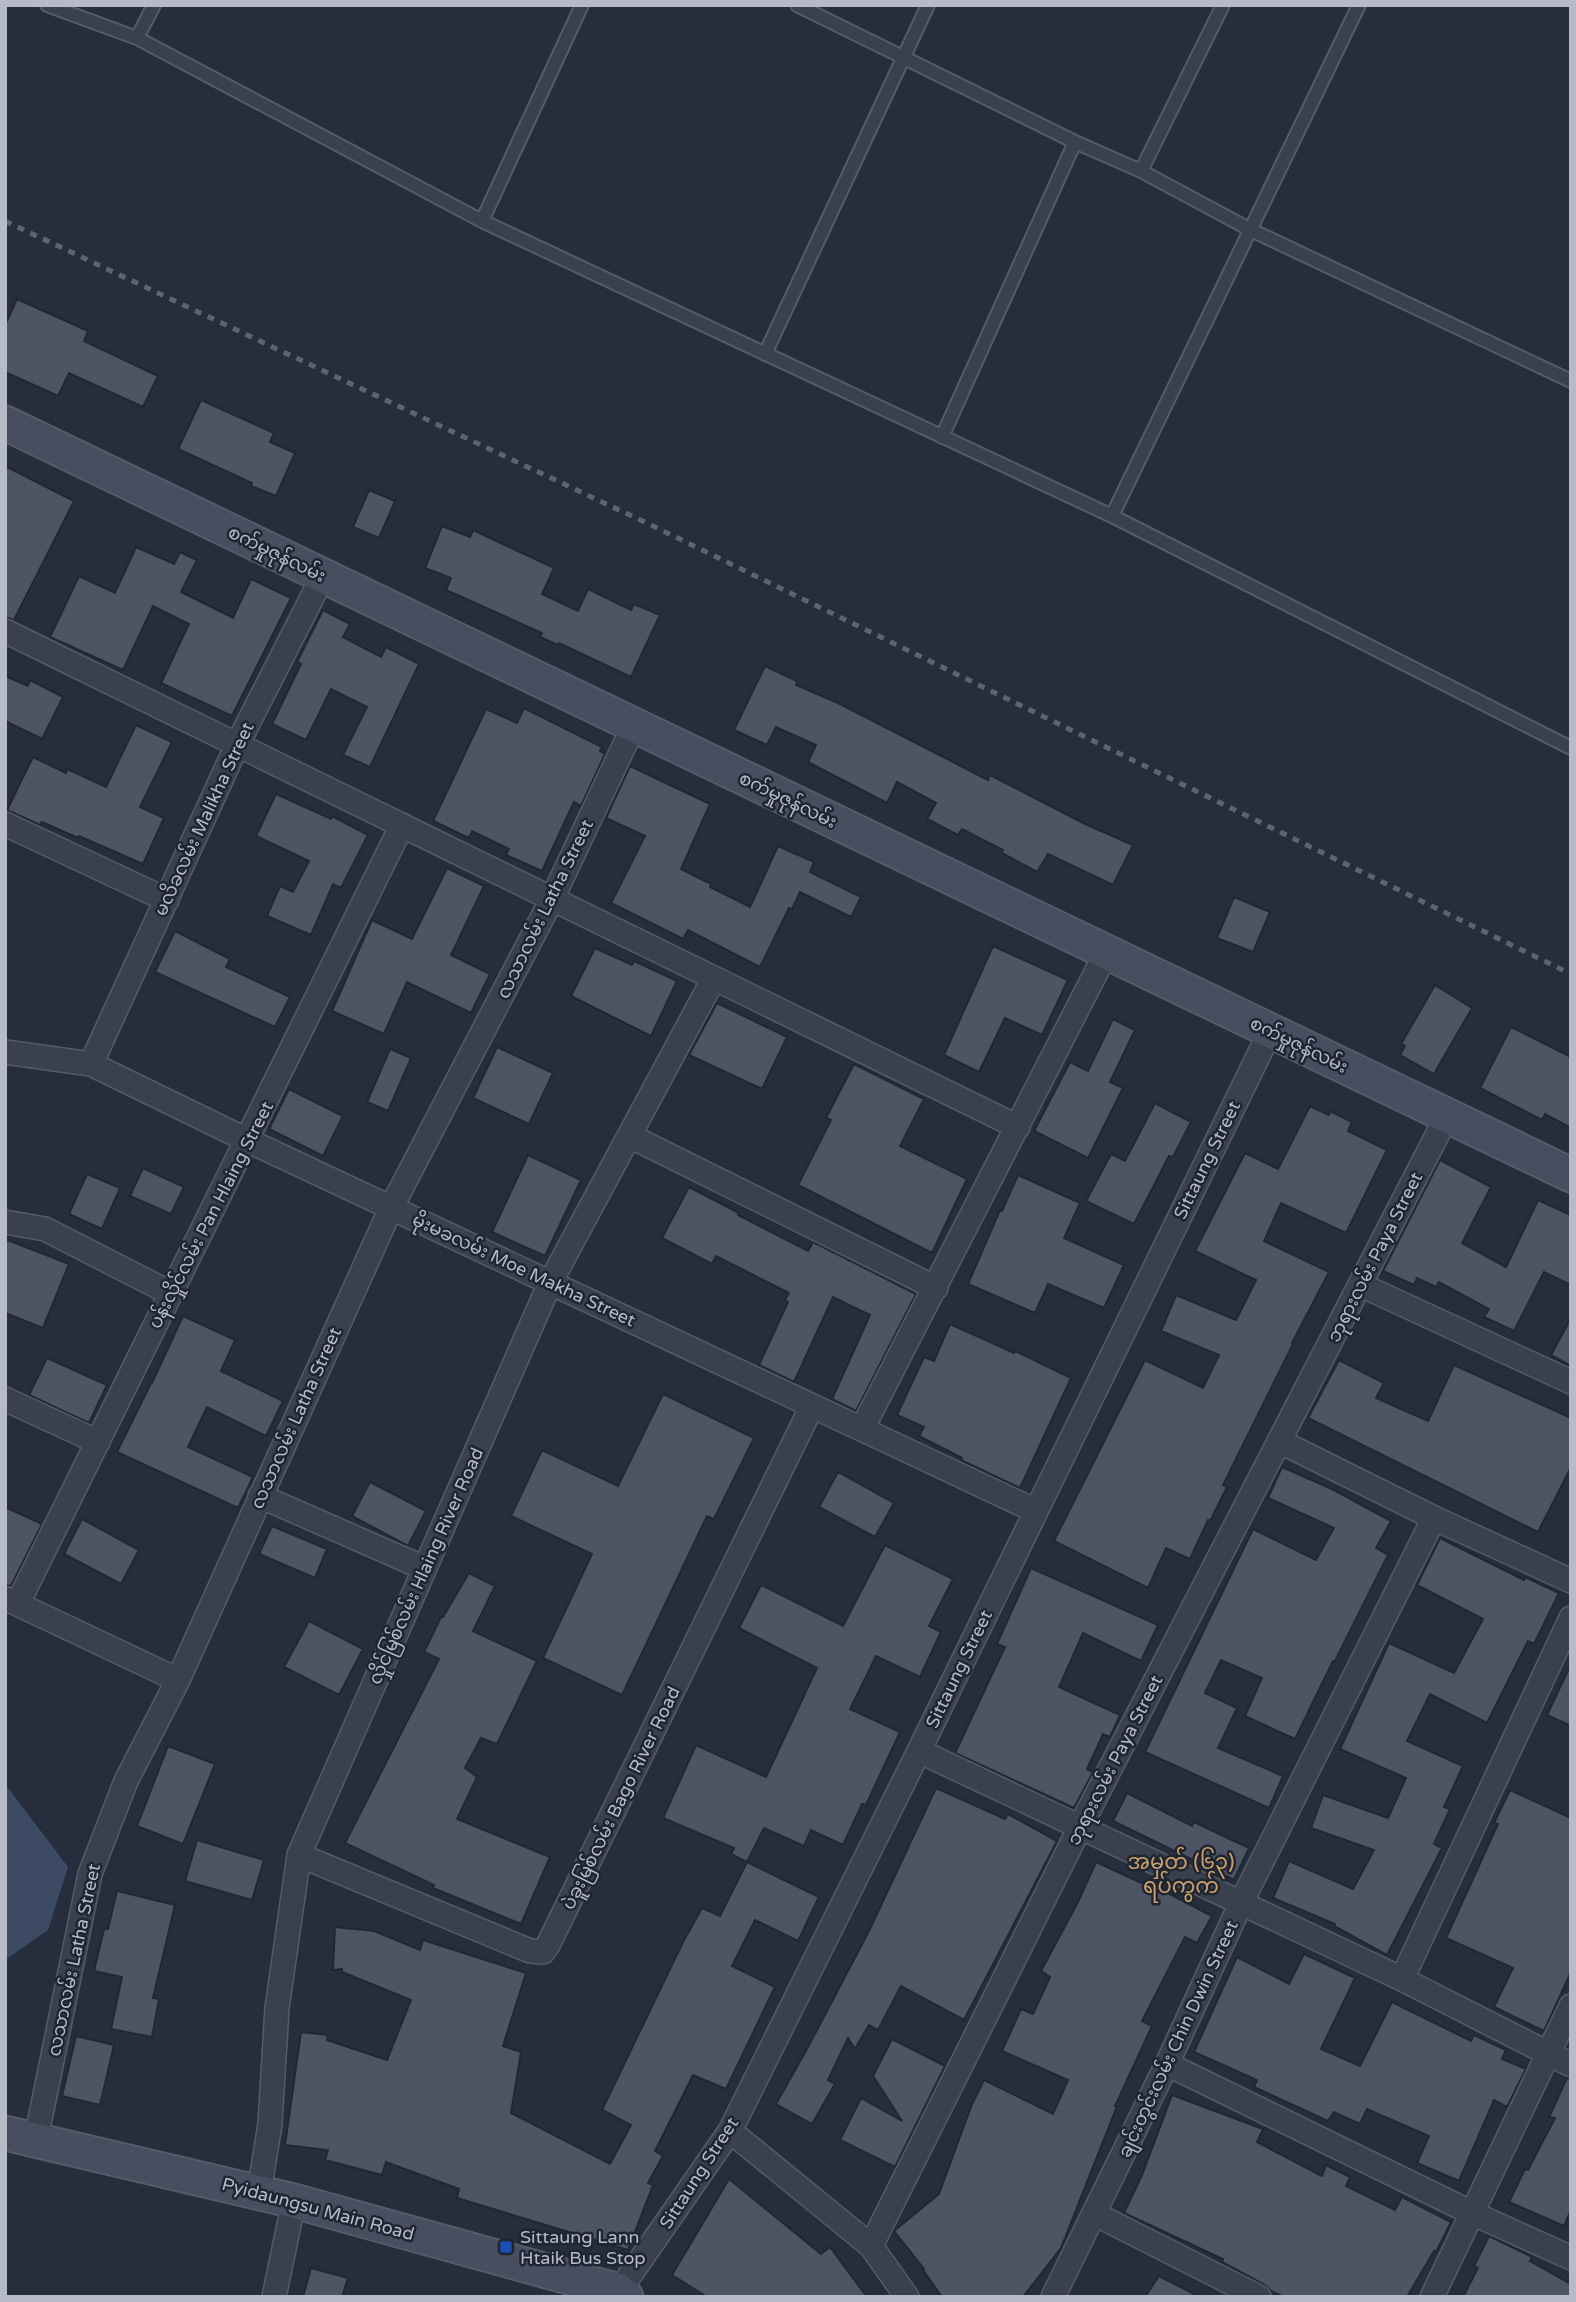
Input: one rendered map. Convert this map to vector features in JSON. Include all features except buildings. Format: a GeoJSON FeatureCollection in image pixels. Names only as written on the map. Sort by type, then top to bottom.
{"type":"FeatureCollection","features":[{"type":"Feature","properties":{"kind":"street","name":"စက်မှုဇုန်လမ်း"},"geometry":{"type":"LineString","coordinates":[[5,423],[1571,1175]]}},
{"type":"Feature","properties":{"kind":"street","name":"မလိခလမ်း Malikha Street"},"geometry":{"type":"LineString","coordinates":[[91,1064],[238,743],[323,576]]}},
{"type":"Feature","properties":{"kind":"street"},"geometry":{"type":"LineString","coordinates":[[5,631],[1018,1127]]}},
{"type":"Feature","properties":{"kind":"street","name":"လသာလမ်း Latha Street"},"geometry":{"type":"LineString","coordinates":[[21,2136],[90,1874],[126,1781],[178,1680],[391,1208],[552,898],[634,725]]}},
{"type":"Feature","properties":{"kind":"street"},"geometry":{"type":"LineString","coordinates":[[5,824],[167,900]]}},
{"type":"Feature","properties":{"kind":"street","name":"ပန်းလှိုင်လမ်း Pan Hlaing Street"},"geometry":{"type":"LineString","coordinates":[[12,1601],[98,1442],[402,825]]}},
{"type":"Feature","properties":{"kind":"street"},"geometry":{"type":"LineString","coordinates":[[862,1429],[1106,953]]}},
{"type":"Feature","properties":{"kind":"street","name":"လှိုင်မြစ်လမ်း Hlaing River Road"},"geometry":{"type":"LineString","coordinates":[[259,2192],[270,2124],[277,2008],[299,1855],[551,1283],[714,978]]}},
{"type":"Feature","properties":{"kind":"street","name":"Sittaung Street"},"geometry":{"type":"LineString","coordinates":[[623,2294],[730,2131],[919,1751],[1270,1031]]}},
{"type":"Feature","properties":{"kind":"street","name":"မိုးမခလမ်း Moe Makha Street"},"geometry":{"type":"LineString","coordinates":[[5,1052],[91,1064],[248,1141],[1036,1511]]}},
{"type":"Feature","properties":{"kind":"street","name":"ဘုရားလမ်း Paya Street"},"geometry":{"type":"LineString","coordinates":[[871,2246],[1080,1827],[1447,1116]]}},
{"type":"Feature","properties":{"kind":"street"},"geometry":{"type":"LineString","coordinates":[[630,1136],[936,1288]]}},
{"type":"Feature","properties":{"kind":"street"},"geometry":{"type":"LineString","coordinates":[[5,1222],[45,1229],[170,1293]]}},
{"type":"Feature","properties":{"kind":"street"},"geometry":{"type":"LineString","coordinates":[[1361,1285],[1571,1382]]}},
{"type":"Feature","properties":{"kind":"street"},"geometry":{"type":"LineString","coordinates":[[5,1399],[98,1442]]}},
{"type":"Feature","properties":{"kind":"street","name":"ပဲခူးမြစ်လမ်း Bago River Road"},"geometry":{"type":"LineString","coordinates":[[299,1855],[530,1951],[543,1952],[812,1406]]}},
{"type":"Feature","properties":{"kind":"street"},"geometry":{"type":"LineString","coordinates":[[1279,1441],[1434,1518],[1571,1581]]}},
{"type":"Feature","properties":{"kind":"street"},"geometry":{"type":"LineString","coordinates":[[260,1496],[424,1568]]}},
{"type":"Feature","properties":{"kind":"street","name":"ချင်းတွင်းလမ်း Chin Dwin Street"},"geometry":{"type":"LineString","coordinates":[[1053,2297],[1167,2064],[1241,1903],[1434,1518]]}},
{"type":"Feature","properties":{"kind":"street"},"geometry":{"type":"LineString","coordinates":[[12,1601],[178,1680]]}},
{"type":"Feature","properties":{"kind":"street"},"geometry":{"type":"LineString","coordinates":[[1402,1979],[1571,1618]]}},
{"type":"Feature","properties":{"kind":"street"},"geometry":{"type":"LineString","coordinates":[[919,1751],[1402,1979],[1571,2065]]}},
{"type":"Feature","properties":{"kind":"street"},"geometry":{"type":"LineString","coordinates":[[1432,2297],[1571,2006]]}},
{"type":"Feature","properties":{"kind":"street"},"geometry":{"type":"LineString","coordinates":[[1167,2064],[1571,2259]]}},
{"type":"Feature","properties":{"kind":"street"},"geometry":{"type":"LineString","coordinates":[[730,2131],[871,2246],[907,2297]]}},
{"type":"Feature","properties":{"kind":"street","name":"Pyidaungsu Main Road"},"geometry":{"type":"LineString","coordinates":[[21,2136],[259,2192],[623,2294]]}},
{"type":"Feature","properties":{"kind":"street"},"geometry":{"type":"LineString","coordinates":[[274,2297],[293,2201]]}},
{"type":"Feature","properties":{"kind":"street"},"geometry":{"type":"LineString","coordinates":[[1095,2214],[1259,2297]]}},
{"type":"Feature","properties":{"kind":"lane"},"geometry":{"type":"LineString","coordinates":[[47,5],[137,38],[482,221],[1112,516],[1571,748]]}},
{"type":"Feature","properties":{"kind":"lane"},"geometry":{"type":"LineString","coordinates":[[137,38],[154,5]]}},
{"type":"Feature","properties":{"kind":"lane"},"geometry":{"type":"LineString","coordinates":[[482,221],[582,5]]}},
{"type":"Feature","properties":{"kind":"lane"},"geometry":{"type":"LineString","coordinates":[[797,5],[1075,142],[1141,171],[1251,230],[1571,381]]}},
{"type":"Feature","properties":{"kind":"lane"},"geometry":{"type":"LineString","coordinates":[[765,354],[928,5]]}},
{"type":"Feature","properties":{"kind":"lane"},"geometry":{"type":"LineString","coordinates":[[1141,171],[1223,5]]}},
{"type":"Feature","properties":{"kind":"lane"},"geometry":{"type":"LineString","coordinates":[[1112,516],[1359,5]]}},
{"type":"Feature","properties":{"kind":"lane"},"geometry":{"type":"LineString","coordinates":[[942,437],[1075,142]]}},
{"type":"Feature","properties":{"kind":"water"},"geometry":{"type":"Polygon","coordinates":[[[5,1784],[68,1867],[48,1930],[5,1960],[5,1784]]]}},
{"type":"Feature","properties":{"kind":"railway"},"geometry":{"type":"LineString","coordinates":[[5,221],[651,525],[1571,974]]}},
{"type":"Feature","properties":{"kind":"place","name":"Sittaung Lann Htaik Bus Stop"},"geometry":{"type":"Point","coordinates":[506,2247]}},
{"type":"Feature","properties":{"kind":"district","name":"အမှတ် (၆၃) ရပ်ကွက်"},"geometry":{"type":"Point","coordinates":[1181,1874]}}]}
